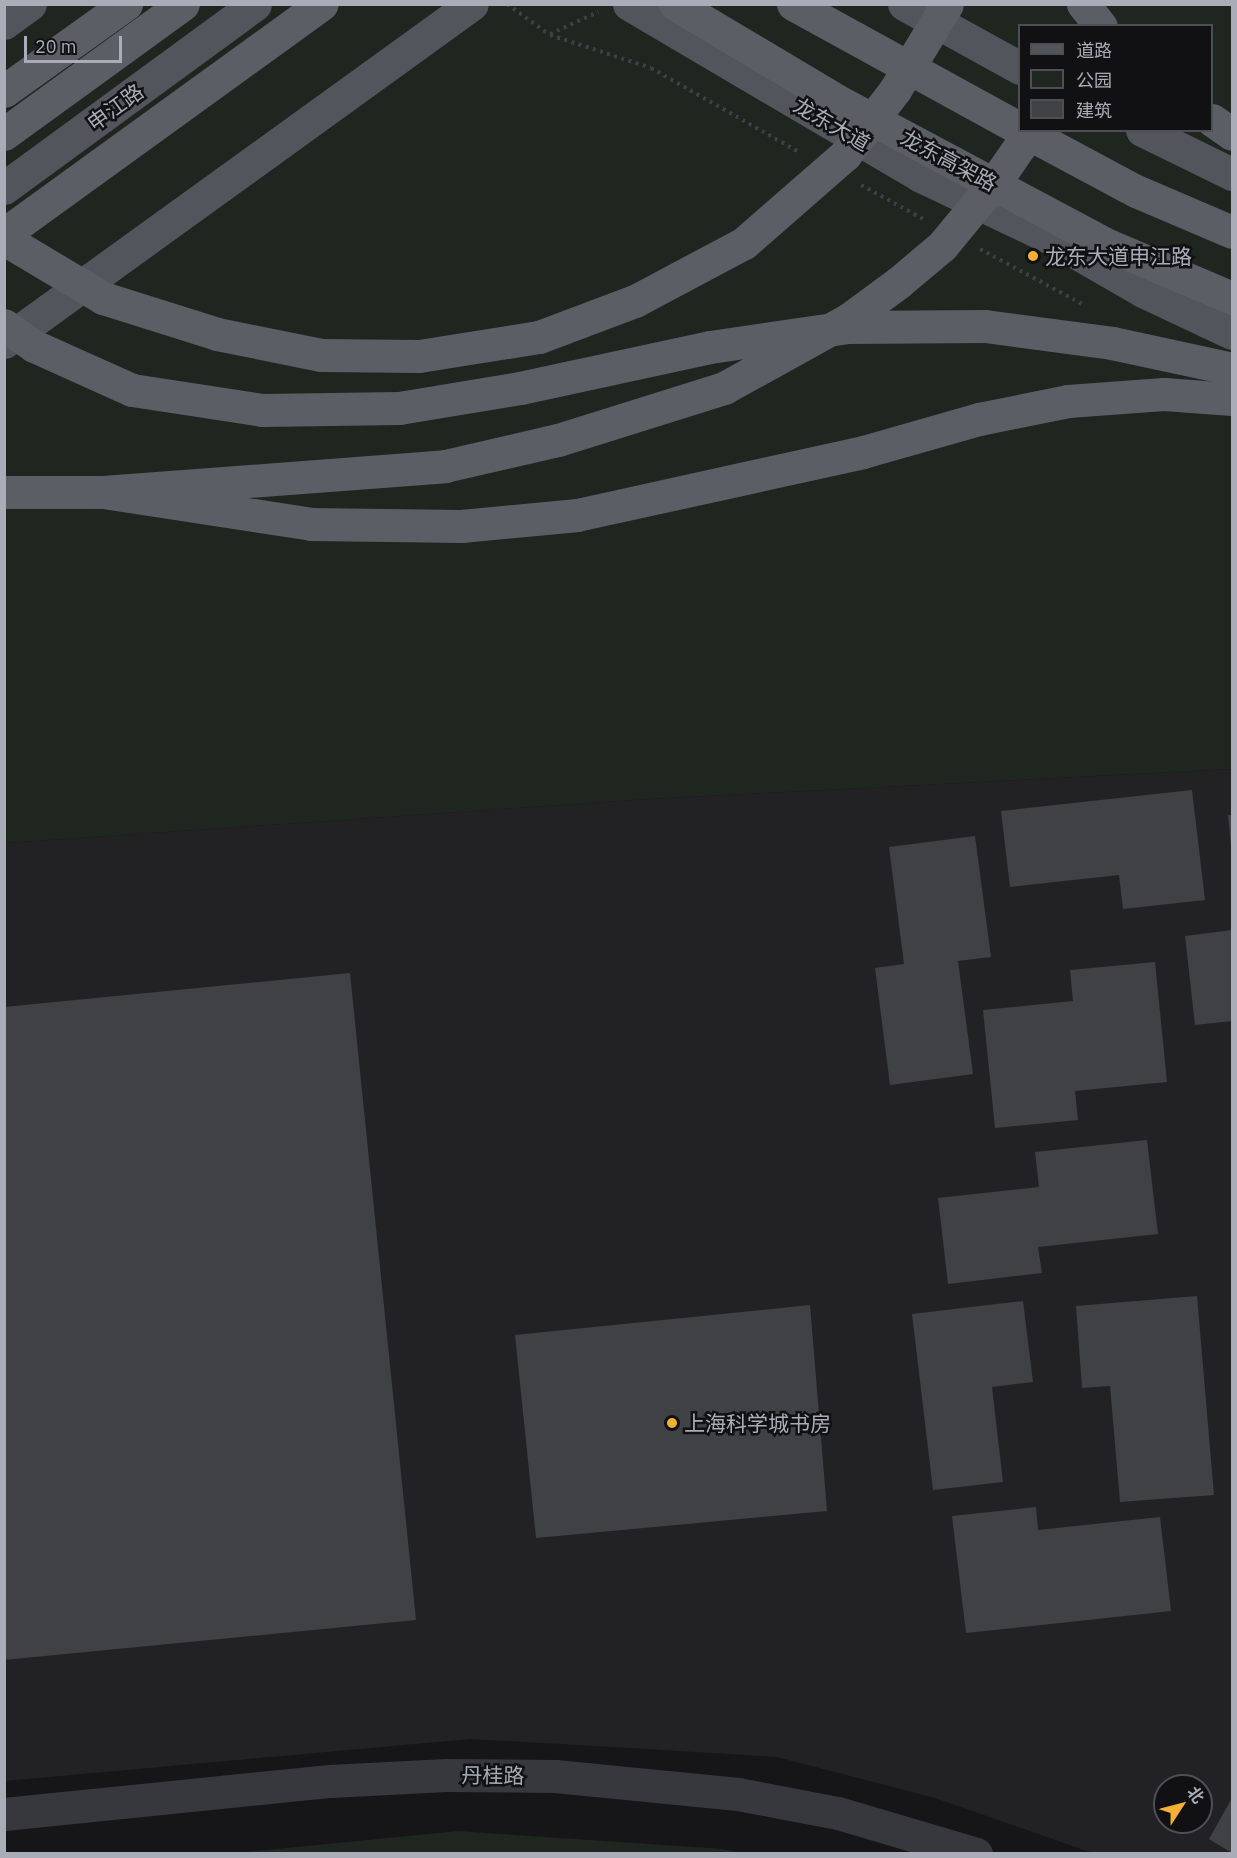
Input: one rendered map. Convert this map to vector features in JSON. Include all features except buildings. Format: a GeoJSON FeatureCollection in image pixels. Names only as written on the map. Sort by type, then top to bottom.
{"type":"FeatureCollection","features":[{"type":"Feature","properties":{"kind":"highway"},"geometry":{"type":"LineString","coordinates":[[4,91],[126,4]]}},
{"type":"Feature","properties":{"kind":"highway"},"geometry":{"type":"LineString","coordinates":[[4,134],[183,4]]}},
{"type":"Feature","properties":{"kind":"highway"},"geometry":{"type":"LineString","coordinates":[[322,4],[4,236],[103,297],[217,334],[321,356],[419,356],[539,337],[635,301],[744,243],[845,155],[895,90],[947,4]]}},
{"type":"Feature","properties":{"kind":"highway","name":"龙东高架路"},"geometry":{"type":"LineString","coordinates":[[675,4],[836,100],[1110,246],[1233,298]]}},
{"type":"Feature","properties":{"kind":"highway"},"geometry":{"type":"LineString","coordinates":[[793,4],[1018,128]]}},
{"type":"Feature","properties":{"kind":"highway"},"geometry":{"type":"LineString","coordinates":[[1081,24],[1084,4]]}},
{"type":"Feature","properties":{"kind":"highway"},"geometry":{"type":"LineString","coordinates":[[1084,4],[1099,24]]}},
{"type":"Feature","properties":{"kind":"highway"},"geometry":{"type":"LineString","coordinates":[[1213,121],[1233,134]]}},
{"type":"Feature","properties":{"kind":"highway"},"geometry":{"type":"LineString","coordinates":[[1025,132],[1136,191],[1233,232]]}},
{"type":"Feature","properties":{"kind":"highway"},"geometry":{"type":"LineString","coordinates":[[4,492],[103,492],[445,466],[558,440],[724,388],[849,319],[898,283],[942,246],[995,182],[1030,132]]}},
{"type":"Feature","properties":{"kind":"highway"},"geometry":{"type":"LineString","coordinates":[[4,325],[34,346],[132,390],[262,410],[399,408],[520,388],[710,347],[847,327],[985,326],[1112,343],[1233,369]]}},
{"type":"Feature","properties":{"kind":"highway"},"geometry":{"type":"LineString","coordinates":[[103,492],[311,524],[461,526],[577,515],[851,454],[979,419],[1068,401],[1164,394],[1233,399]]}},
{"type":"Feature","properties":{"kind":"main road"},"geometry":{"type":"LineString","coordinates":[[4,23],[30,4]]}},
{"type":"Feature","properties":{"kind":"main road","name":"申江路"},"geometry":{"type":"LineString","coordinates":[[4,188],[255,4]]}},
{"type":"Feature","properties":{"kind":"main road"},"geometry":{"type":"LineString","coordinates":[[4,342],[472,4]]}},
{"type":"Feature","properties":{"kind":"main road"},"geometry":{"type":"LineString","coordinates":[[904,4],[1018,67]]}},
{"type":"Feature","properties":{"kind":"main road","name":"龙东大道"},"geometry":{"type":"LineString","coordinates":[[616,7],[919,174],[1051,238],[1143,291],[1233,333]]}},
{"type":"Feature","properties":{"kind":"main road"},"geometry":{"type":"LineString","coordinates":[[1146,132],[1233,174]]}},
{"type":"Feature","properties":{"kind":"street","name":"丹桂路"},"geometry":{"type":"LineString","coordinates":[[4,1814],[330,1781],[446,1775],[555,1776],[738,1794],[838,1813],[976,1854]]}},
{"type":"Feature","properties":{"kind":"street","name":"丹桂路"},"geometry":{"type":"LineString","coordinates":[[4,1831],[333,1798],[449,1793],[555,1795],[732,1812],[908,1854]]}},
{"type":"Feature","properties":{"kind":"path"},"geometry":{"type":"LineString","coordinates":[[507,4],[550,35],[651,68],[807,156]]}},
{"type":"Feature","properties":{"kind":"path"},"geometry":{"type":"LineString","coordinates":[[550,35],[616,7]]}},
{"type":"Feature","properties":{"kind":"path"},"geometry":{"type":"LineString","coordinates":[[859,184],[932,224]]}},
{"type":"Feature","properties":{"kind":"path"},"geometry":{"type":"LineString","coordinates":[[974,246],[1087,307]]}},
{"type":"Feature","properties":{"kind":"shaded area"},"geometry":{"type":"Polygon","coordinates":[[[1232,769],[1232,1853],[1093,1853],[935,1798],[777,1757],[631,1748],[470,1739],[5,1781],[5,843],[648,799],[1232,769]]]}},
{"type":"Feature","properties":{"kind":"green space"},"geometry":{"type":"Polygon","coordinates":[[[5,5],[1232,5],[1232,769],[648,799],[5,843],[5,5]]]}},
{"type":"Feature","properties":{"kind":"green space"},"geometry":{"type":"Polygon","coordinates":[[[458,1831],[723,1849],[740,1853],[237,1853],[458,1831]]]}},
{"type":"Feature","properties":{"kind":"place","name":"龙东大道申江路"},"geometry":{"type":"Point","coordinates":[1033,256]}},
{"type":"Feature","properties":{"kind":"place","name":"上海科学城书房"},"geometry":{"type":"Point","coordinates":[672,1423]}}]}
